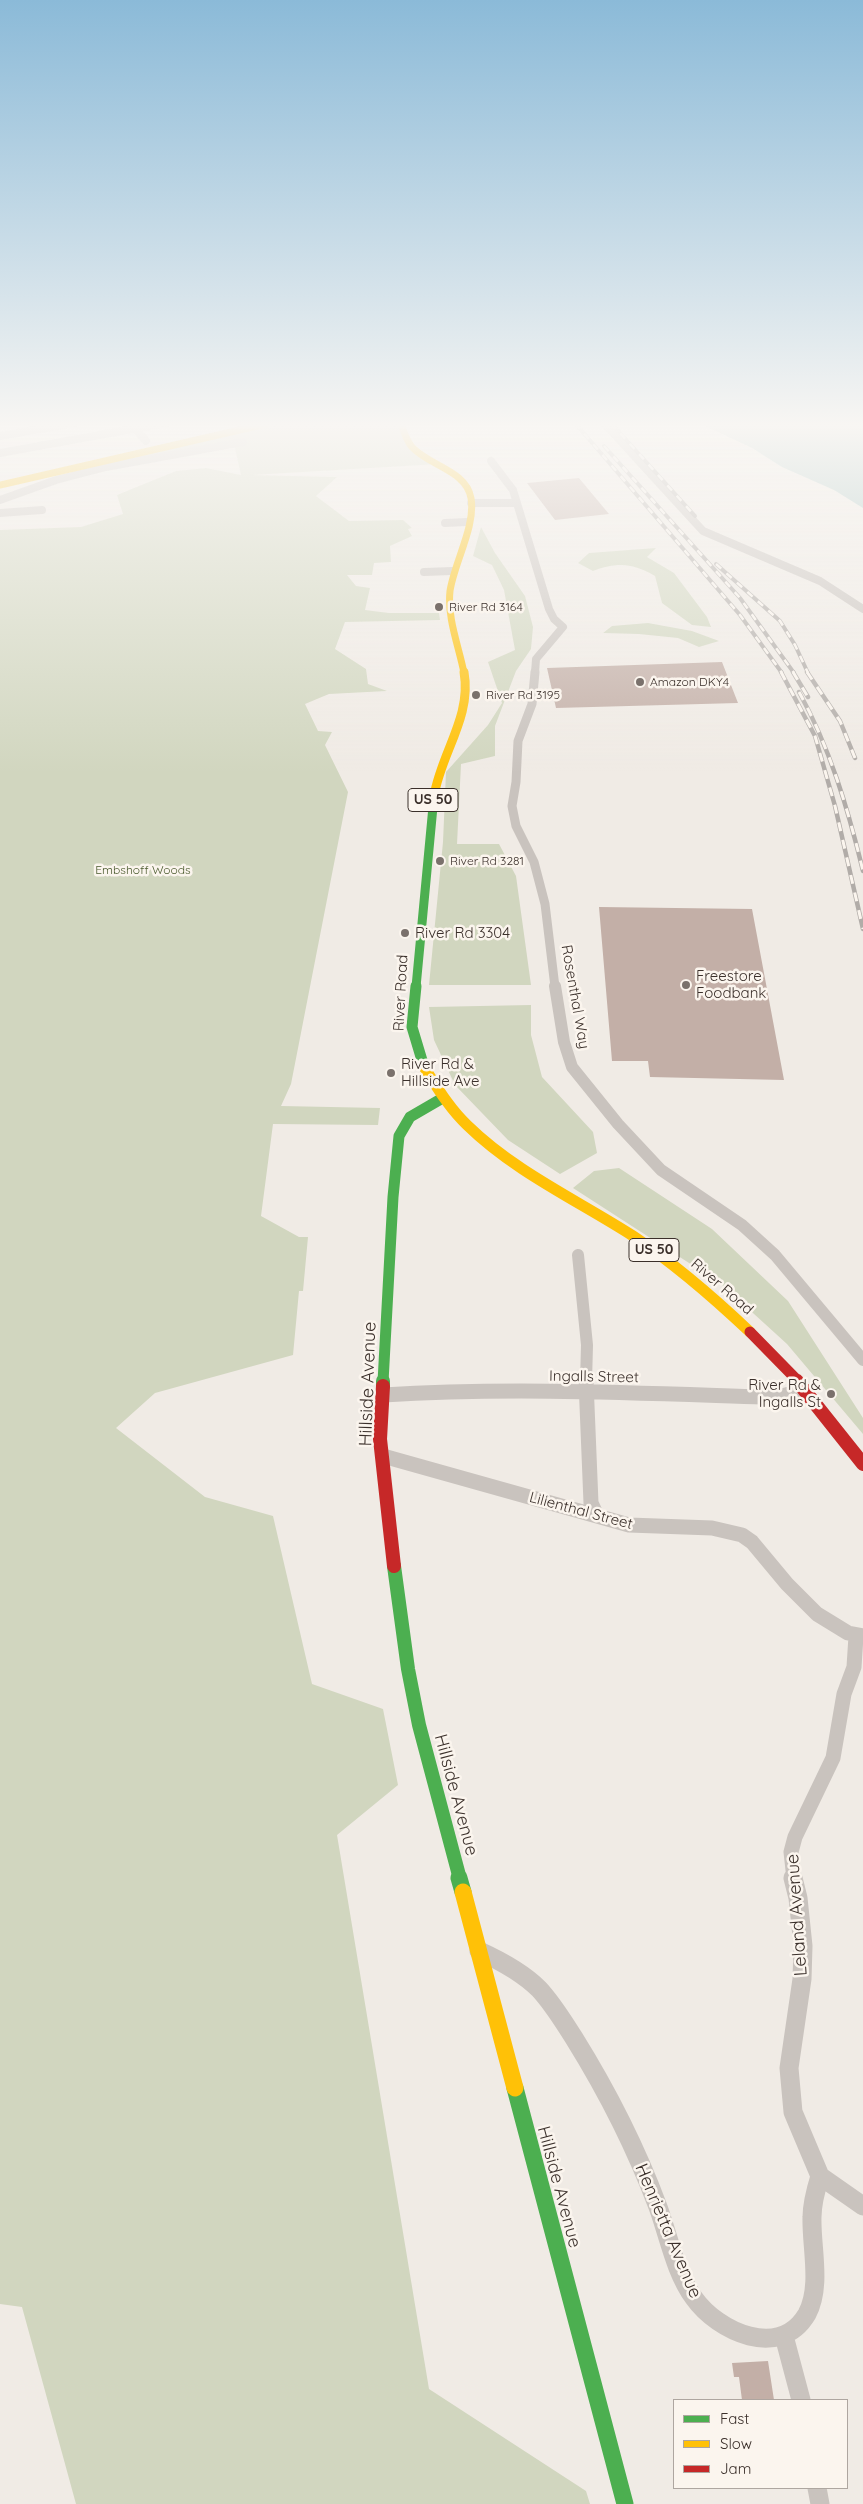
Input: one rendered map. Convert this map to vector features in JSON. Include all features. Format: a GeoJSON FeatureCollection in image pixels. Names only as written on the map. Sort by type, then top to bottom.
{"type":"FeatureCollection","features":[{"type":"Feature","properties":{"kind":"main road","name":"River Road"},"geometry":{"type":"LineString","coordinates":[[461,540],[452,571],[451,607],[467,696],[464,711],[439,770],[435,787],[412,1027],[415,1050],[429,1081],[441,1100],[459,1120],[500,1154],[648,1246],[688,1277],[754,1336],[830,1420],[863,1464]]}},
{"type":"Feature","properties":{"kind":"main road","name":"Hillside Avenue"},"geometry":{"type":"LineString","coordinates":[[441,1100],[410,1116],[402,1126],[399,1136],[393,1197],[383,1395],[380,1420],[387,1510],[408,1669],[419,1725],[625,2504]]}},
{"type":"Feature","properties":{"kind":"street","name":"Rosenthal Way"},"geometry":{"type":"LineString","coordinates":[[527,540],[549,609],[554,619],[563,627],[536,659],[532,704],[518,741],[516,782],[512,806],[516,826],[534,862],[546,904],[556,995],[564,1042],[572,1067],[618,1124],[661,1170],[742,1225],[775,1255],[830,1323],[863,1360]]}},
{"type":"Feature","properties":{"kind":"street"},"geometry":{"type":"LineString","coordinates":[[724,540],[820,581],[863,609]]}},
{"type":"Feature","properties":{"kind":"street"},"geometry":{"type":"LineString","coordinates":[[424,572],[452,571]]}},
{"type":"Feature","properties":{"kind":"street"},"geometry":{"type":"LineString","coordinates":[[578,1255],[587,1345],[586,1391],[591,1503],[597,1516]]}},
{"type":"Feature","properties":{"kind":"street","name":"Ingalls Street"},"geometry":{"type":"LineString","coordinates":[[383,1395],[432,1391],[586,1391],[764,1397],[782,1396],[804,1390]]}},
{"type":"Feature","properties":{"kind":"street","name":"Lilienthal Street"},"geometry":{"type":"LineString","coordinates":[[383,1456],[597,1516],[643,1527],[719,1528],[740,1533],[752,1542],[816,1616],[832,1626],[859,1636]]}},
{"type":"Feature","properties":{"kind":"street","name":"Leland Avenue"},"geometry":{"type":"LineString","coordinates":[[820,2176],[794,2112],[789,2068],[802,1979],[803,1946],[798,1898],[791,1868],[791,1852],[795,1837],[833,1758],[844,1694],[854,1667],[859,1636]]}},
{"type":"Feature","properties":{"kind":"street","name":"Henrietta Avenue"},"geometry":{"type":"LineString","coordinates":[[479,1950],[522,1975],[546,1997],[579,2046],[629,2140],[695,2299],[709,2315],[726,2328],[745,2336],[765,2339],[784,2336]]}},
{"type":"Feature","properties":{"kind":"street"},"geometry":{"type":"LineString","coordinates":[[801,2399],[784,2336],[797,2327],[806,2315],[812,2300],[812,2215],[820,2176],[863,2206]]}},
{"type":"Feature","properties":{"kind":"street"},"geometry":{"type":"LineString","coordinates":[[817,2489],[820,2504]]}},
{"type":"Feature","properties":{"kind":"green space","name":"Embshoff Woods"},"geometry":{"type":"Polygon","coordinates":[[[0,540],[404,540],[390,546],[391,562],[374,563],[372,575],[347,575],[356,586],[370,588],[365,610],[389,613],[439,613],[440,620],[345,622],[335,649],[366,669],[368,684],[387,691],[329,694],[305,704],[318,731],[332,732],[325,745],[348,792],[291,1084],[281,1106],[380,1108],[378,1125],[273,1124],[261,1216],[299,1237],[308,1237],[303,1291],[299,1291],[293,1355],[155,1393],[116,1428],[205,1497],[273,1516],[312,1684],[383,1709],[398,1785],[337,1835],[429,2389],[586,2491],[590,2504],[76,2504],[22,2307],[0,2304],[0,540]]]}},
{"type":"Feature","properties":{"kind":"green space"},"geometry":{"type":"Polygon","coordinates":[[[477,540],[488,540],[525,596],[533,627],[531,649],[516,671],[495,726],[495,756],[461,764],[457,844],[499,844],[516,876],[531,985],[429,985],[443,842],[446,772],[488,725],[502,703],[488,662],[515,650],[504,590],[492,565],[473,556],[477,540]]]}},
{"type":"Feature","properties":{"kind":"green space"},"geometry":{"type":"Polygon","coordinates":[[[656,548],[647,557],[674,573],[707,617],[711,627],[692,625],[662,603],[655,576],[639,568],[618,565],[593,571],[578,563],[589,553],[656,548]]]}},
{"type":"Feature","properties":{"kind":"green space"},"geometry":{"type":"Polygon","coordinates":[[[648,623],[692,631],[719,641],[699,647],[678,638],[603,633],[612,626],[648,623]]]}},
{"type":"Feature","properties":{"kind":"green space"},"geometry":{"type":"Polygon","coordinates":[[[531,1005],[531,1035],[542,1077],[593,1132],[597,1153],[560,1174],[508,1140],[455,1085],[434,1040],[429,1007],[531,1005]]]}},
{"type":"Feature","properties":{"kind":"green space"},"geometry":{"type":"Polygon","coordinates":[[[619,1168],[712,1229],[788,1301],[863,1418],[863,1434],[787,1344],[720,1283],[573,1188],[594,1171],[619,1168]]]}},
{"type":"Feature","properties":{"kind":"building","name":"Amazon DKY4"},"geometry":{"type":"Polygon","coordinates":[[[722,662],[738,703],[556,708],[547,668],[722,662]]]}},
{"type":"Feature","properties":{"kind":"building","name":"Freestore Foodbank"},"geometry":{"type":"Polygon","coordinates":[[[599,907],[752,909],[784,1080],[650,1077],[648,1061],[612,1061],[599,907]]]}},
{"type":"Feature","properties":{"kind":"building"},"geometry":{"type":"Polygon","coordinates":[[[768,2361],[774,2399],[742,2399],[739,2377],[734,2377],[732,2363],[768,2361]]]}},
{"type":"Feature","properties":{"kind":"railway"},"geometry":{"type":"LineString","coordinates":[[675,540],[740,615],[782,673]]}},
{"type":"Feature","properties":{"kind":"railway"},"geometry":{"type":"LineString","coordinates":[[688,540],[740,598],[794,673]]}},
{"type":"Feature","properties":{"kind":"railway"},"geometry":{"type":"LineString","coordinates":[[716,564],[780,621],[795,645],[808,673]]}},
{"type":"Feature","properties":{"kind":"railway"},"geometry":{"type":"LineString","coordinates":[[781,672],[815,736],[835,806],[863,929]]}},
{"type":"Feature","properties":{"kind":"railway"},"geometry":{"type":"LineString","coordinates":[[793,672],[808,697]]}},
{"type":"Feature","properties":{"kind":"railway"},"geometry":{"type":"LineString","coordinates":[[807,672],[840,721],[855,758]]}},
{"type":"Feature","properties":{"kind":"railway"},"geometry":{"type":"LineString","coordinates":[[799,692],[820,735],[837,779],[863,871]]}},
{"type":"Feature","properties":{"kind":"traffic: fast"},"geometry":{"type":"LineString","coordinates":[[424,1067],[412,1027],[434,796]]}},
{"type":"Feature","properties":{"kind":"traffic: fast"},"geometry":{"type":"LineString","coordinates":[[383,1386],[393,1197],[399,1136],[410,1117],[441,1099]]}},
{"type":"Feature","properties":{"kind":"traffic: fast"},"geometry":{"type":"LineString","coordinates":[[394,1566],[408,1669],[419,1725],[463,1892]]}},
{"type":"Feature","properties":{"kind":"traffic: fast"},"geometry":{"type":"LineString","coordinates":[[515,2088],[625,2504]]}},
{"type":"Feature","properties":{"kind":"traffic: slow"},"geometry":{"type":"LineString","coordinates":[[434,796],[439,772],[458,727],[465,703],[465,676],[450,608],[451,583],[464,540]]}},
{"type":"Feature","properties":{"kind":"traffic: slow"},"geometry":{"type":"LineString","coordinates":[[424,1067],[443,1098],[466,1124],[490,1146],[516,1165],[602,1217],[664,1258],[694,1281],[750,1332]]}},
{"type":"Feature","properties":{"kind":"traffic: slow"},"geometry":{"type":"LineString","coordinates":[[463,1892],[515,2088]]}},
{"type":"Feature","properties":{"kind":"traffic: jam"},"geometry":{"type":"LineString","coordinates":[[750,1332],[804,1388],[863,1464]]}},
{"type":"Feature","properties":{"kind":"traffic: jam"},"geometry":{"type":"LineString","coordinates":[[383,1386],[380,1439],[394,1566]]}},
{"type":"Feature","properties":{"kind":"place","name":"River Rd 3164"},"geometry":{"type":"Point","coordinates":[439,607]}},
{"type":"Feature","properties":{"kind":"place","name":"Amazon DKY4"},"geometry":{"type":"Point","coordinates":[640,682]}},
{"type":"Feature","properties":{"kind":"place","name":"River Rd 3195"},"geometry":{"type":"Point","coordinates":[476,695]}},
{"type":"Feature","properties":{"kind":"place","name":"River Rd 3281"},"geometry":{"type":"Point","coordinates":[440,861]}},
{"type":"Feature","properties":{"kind":"place","name":"River Rd 3304"},"geometry":{"type":"Point","coordinates":[405,933]}},
{"type":"Feature","properties":{"kind":"place","name":"Freestore Foodbank"},"geometry":{"type":"Point","coordinates":[686,985]}},
{"type":"Feature","properties":{"kind":"place","name":"River Rd & Hillside Ave"},"geometry":{"type":"Point","coordinates":[391,1073]}},
{"type":"Feature","properties":{"kind":"place","name":"River Rd & Ingalls St"},"geometry":{"type":"Point","coordinates":[831,1394]}}]}
